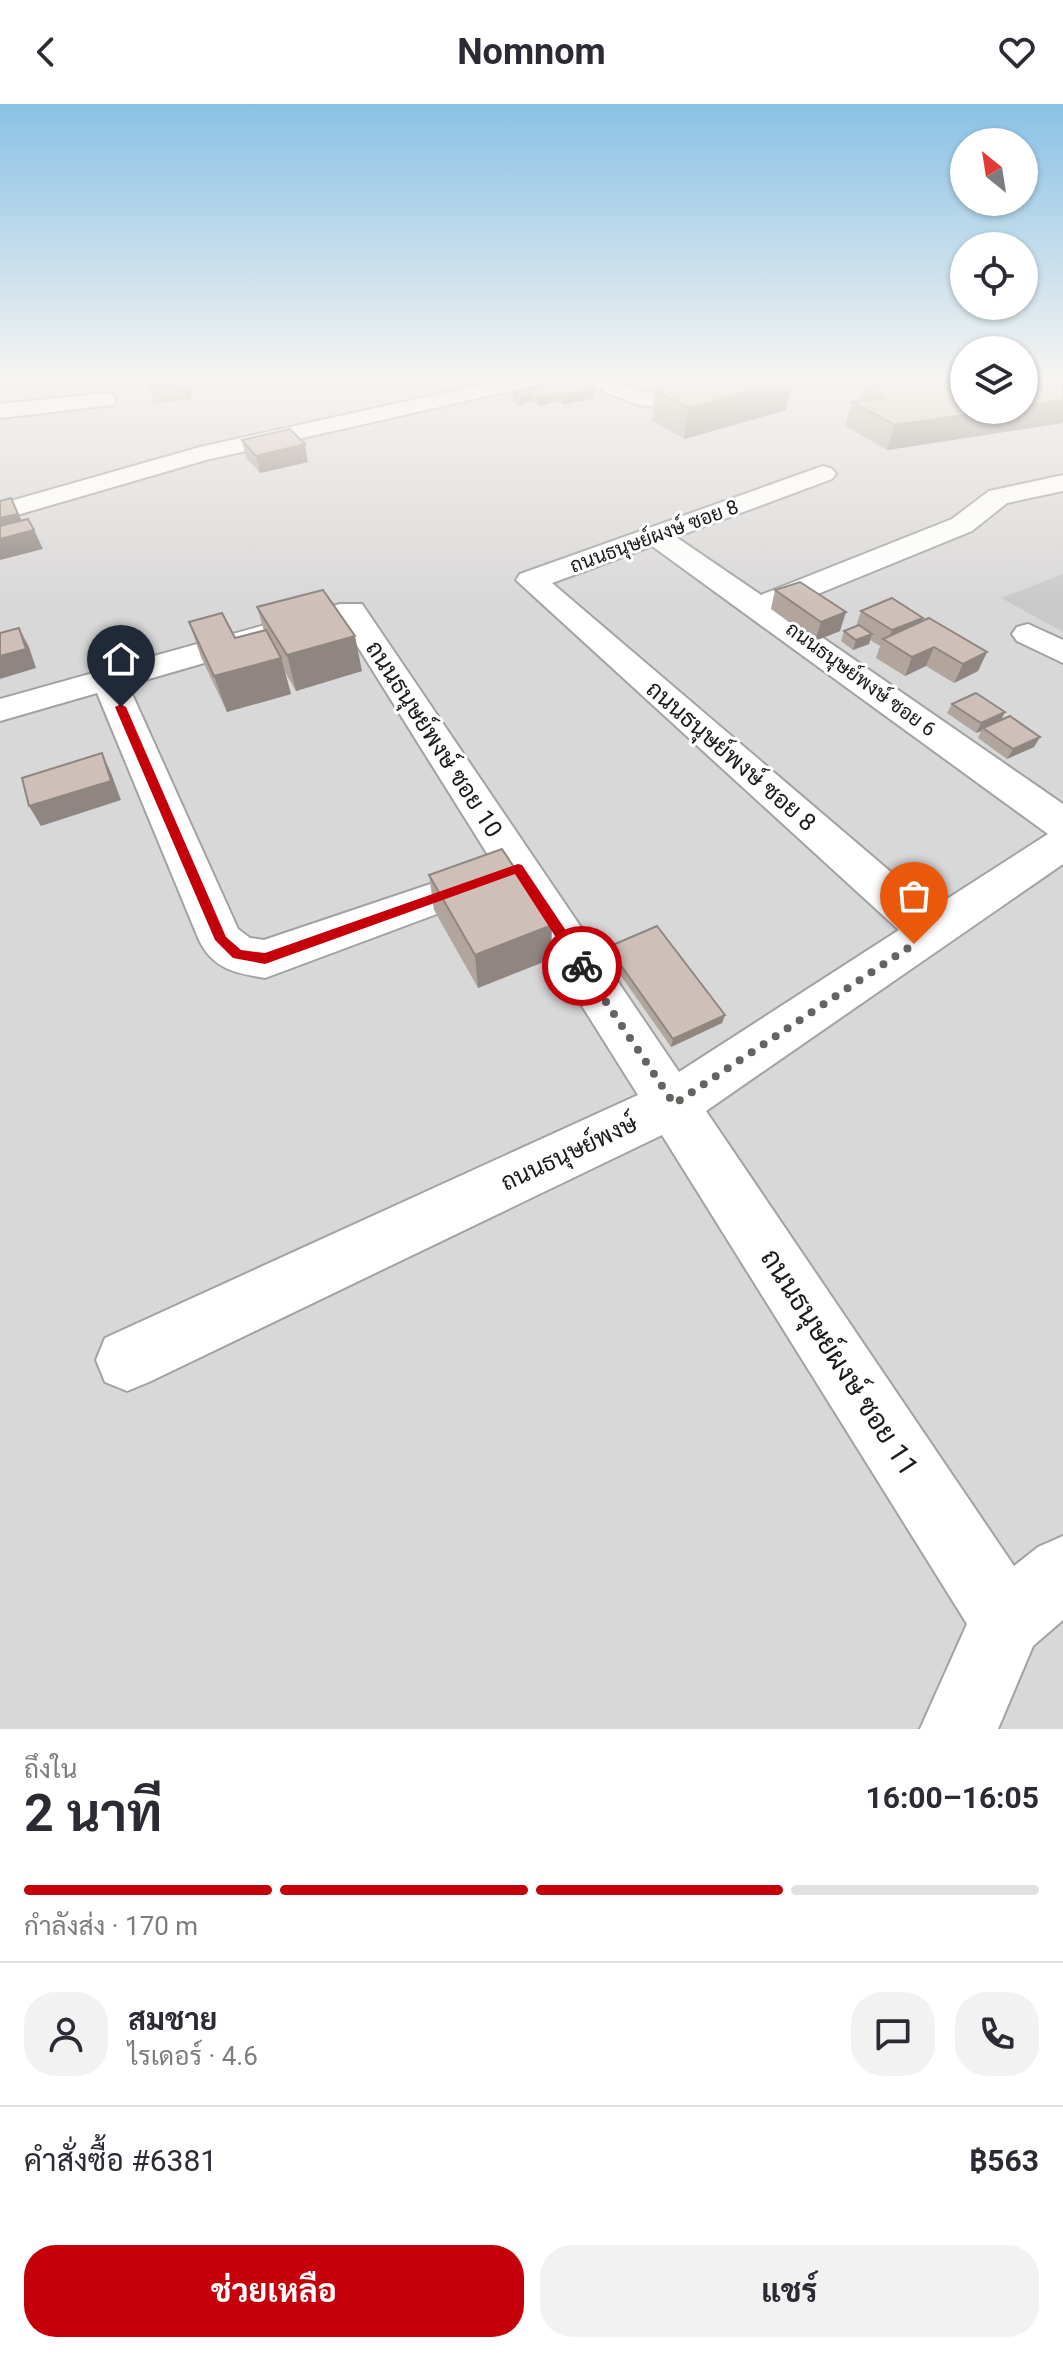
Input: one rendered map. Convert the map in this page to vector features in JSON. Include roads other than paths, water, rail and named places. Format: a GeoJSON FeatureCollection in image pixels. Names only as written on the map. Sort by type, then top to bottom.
{"type":"FeatureCollection","features":[{"type":"Feature","properties":{"kind":"street"},"geometry":{"type":"LineString","coordinates":[[0,512],[205,453]]}},
{"type":"Feature","properties":{"kind":"street","name":"ถนนธนุษย์ผงษ์ ซอย 8"},"geometry":{"type":"LineString","coordinates":[[531,580],[823,474]]}},
{"type":"Feature","properties":{"kind":"street"},"geometry":{"type":"LineString","coordinates":[[759,607],[962,525],[998,497],[1063,483]]}},
{"type":"Feature","properties":{"kind":"street","name":"ถนนธนุษย์พงษ์ ซอย 6"},"geometry":{"type":"LineString","coordinates":[[657,536],[759,607],[1060,844]]}},
{"type":"Feature","properties":{"kind":"street","name":"ถนนธนุษย์พงษ์ ซอย 8"},"geometry":{"type":"LineString","coordinates":[[531,580],[931,932]]}},
{"type":"Feature","properties":{"kind":"street","name":"ถนนธนุษย์พงษ์ ซอย 10"},"geometry":{"type":"LineString","coordinates":[[518,868],[265,959],[238,955],[221,940],[108,678],[351,611],[674,1104]]}},
{"type":"Feature","properties":{"kind":"street"},"geometry":{"type":"LineString","coordinates":[[1028,634],[1063,653]]}},
{"type":"Feature","properties":{"kind":"street"},"geometry":{"type":"LineString","coordinates":[[0,710],[108,678]]}},
{"type":"Feature","properties":{"kind":"street","name":"ถนนธนุษย์พงษ์"},"geometry":{"type":"LineString","coordinates":[[127,1360],[674,1104],[1060,844]]}},
{"type":"Feature","properties":{"kind":"street","name":"ถนนธนุษย์ผงษ์ ซอย 11"},"geometry":{"type":"LineString","coordinates":[[674,1104],[1007,1620]]}},
{"type":"Feature","properties":{"kind":"street"},"geometry":{"type":"LineString","coordinates":[[959,1729],[1007,1620],[1063,1572]]}}]}
